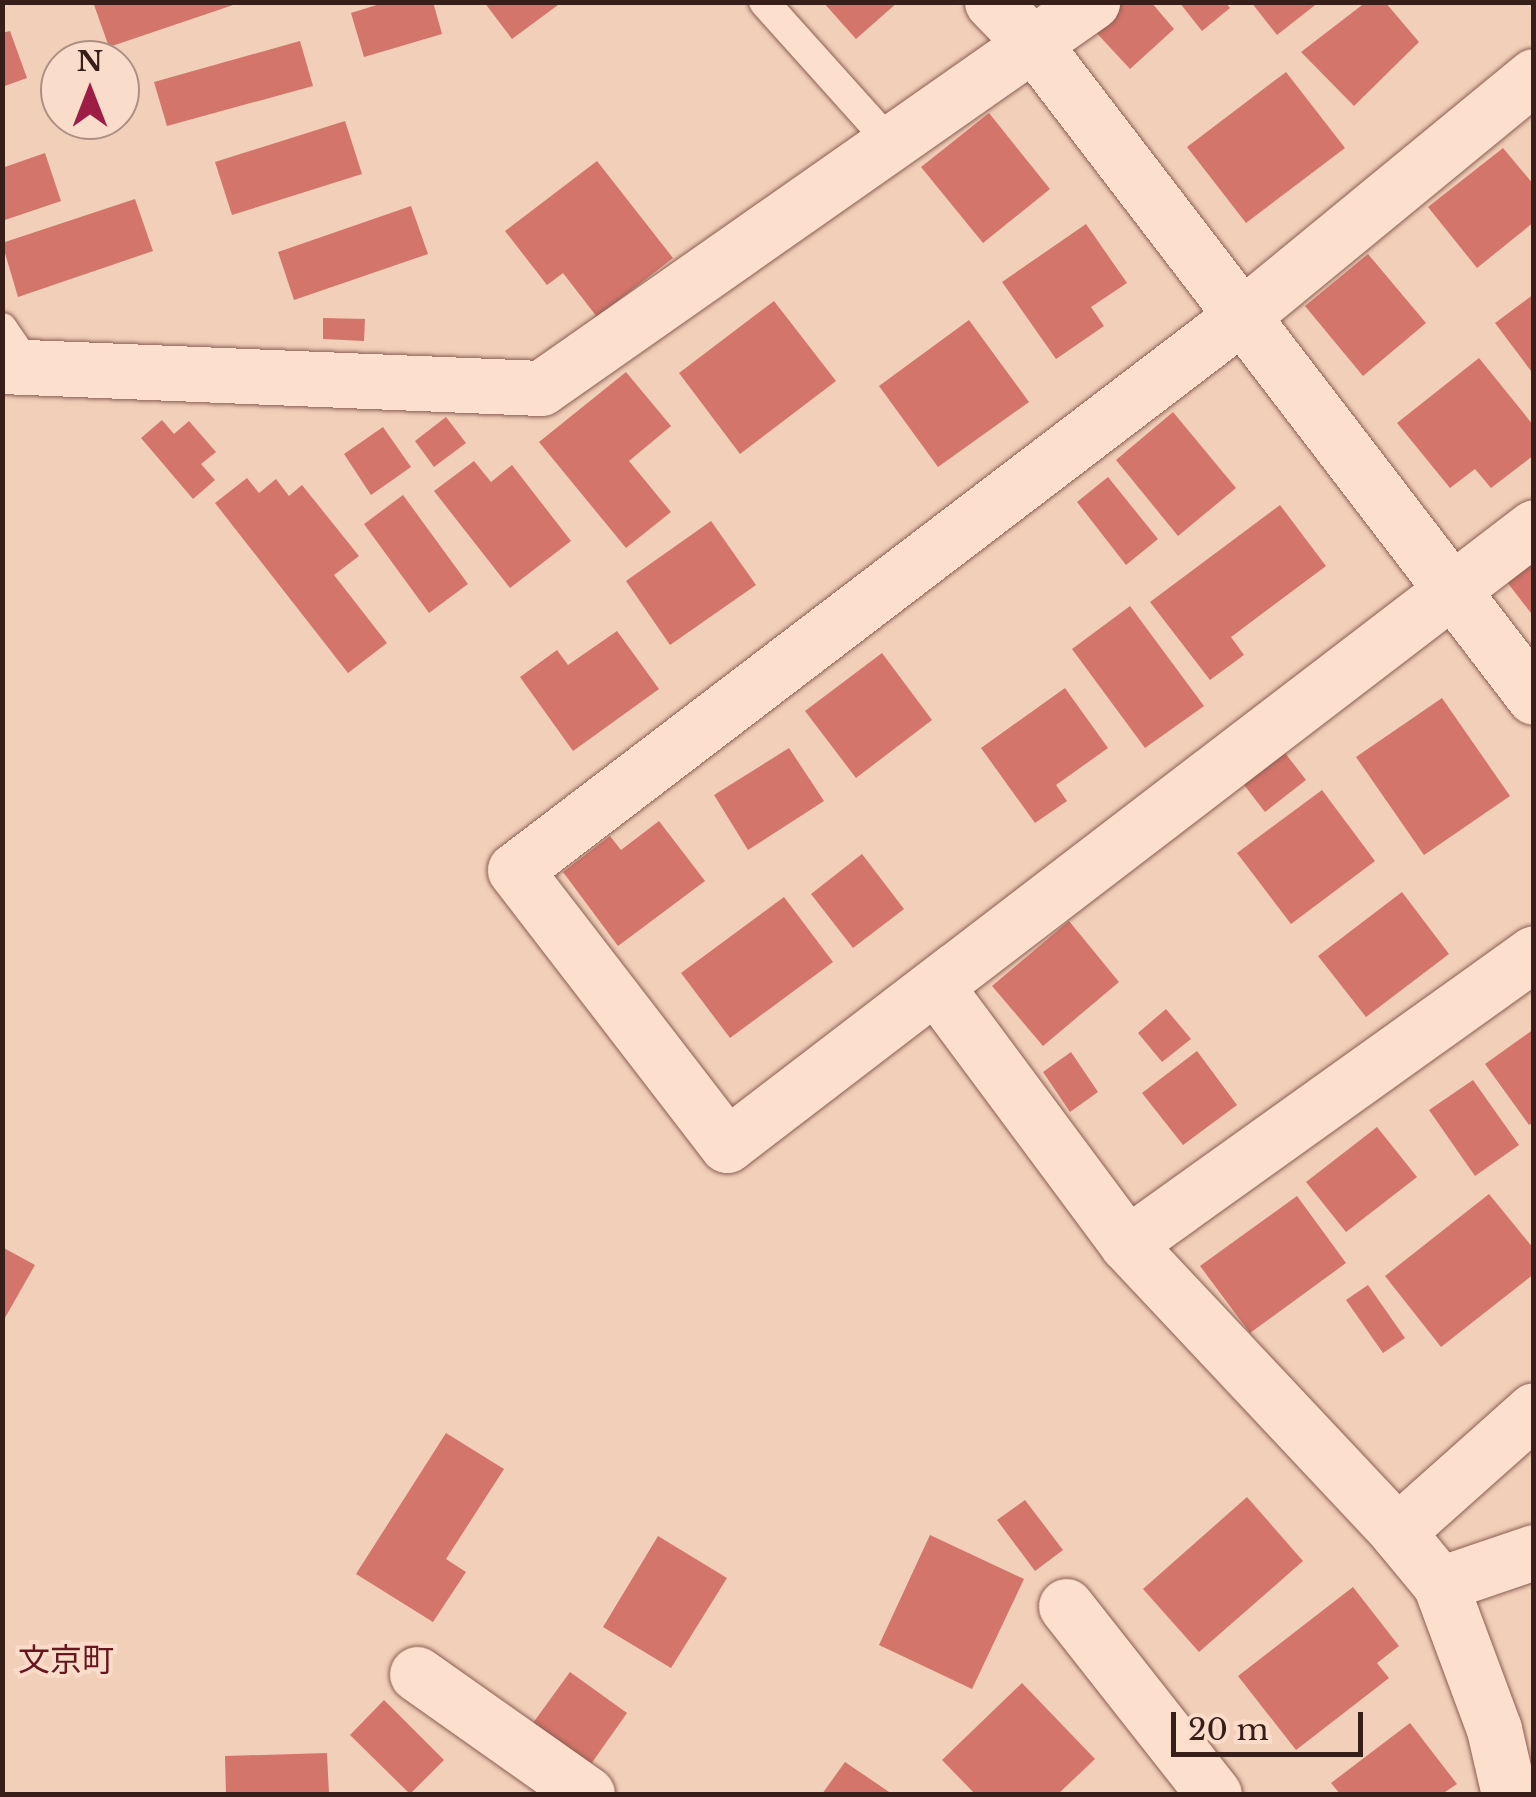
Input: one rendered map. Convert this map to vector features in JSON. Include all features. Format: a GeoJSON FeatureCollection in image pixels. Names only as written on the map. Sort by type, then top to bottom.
{"type":"FeatureCollection","features":[{"type":"Feature","properties":{"kind":"street"},"geometry":{"type":"LineString","coordinates":[[992,2],[1034,46],[1455,588],[1534,697]]}},
{"type":"Feature","properties":{"kind":"street"},"geometry":{"type":"LineString","coordinates":[[11,354],[541,388],[894,146],[1092,2]]}},
{"type":"Feature","properties":{"kind":"street"},"geometry":{"type":"LineString","coordinates":[[1534,76],[1243,315],[515,870],[727,1145],[937,988],[1534,527]]}},
{"type":"Feature","properties":{"kind":"street"},"geometry":{"type":"LineString","coordinates":[[1127,1244],[1534,953]]}},
{"type":"Feature","properties":{"kind":"street"},"geometry":{"type":"LineString","coordinates":[[937,988],[1127,1244],[1397,1532],[1440,1584],[1494,1730],[1509,1794]]}},
{"type":"Feature","properties":{"kind":"street"},"geometry":{"type":"LineString","coordinates":[[1397,1532],[1534,1410]]}},
{"type":"Feature","properties":{"kind":"street"},"geometry":{"type":"LineString","coordinates":[[1440,1584],[1534,1552]]}},
{"type":"Feature","properties":{"kind":"street"},"geometry":{"type":"LineString","coordinates":[[1066,1606],[1214,1794]]}},
{"type":"Feature","properties":{"kind":"street"},"geometry":{"type":"LineString","coordinates":[[417,1674],[587,1794]]}},
{"type":"Feature","properties":{"kind":"lane"},"geometry":{"type":"LineString","coordinates":[[764,2],[894,146]]}},
{"type":"Feature","properties":{"kind":"building"},"geometry":{"type":"Polygon","coordinates":[[[93,2],[239,2],[130,40],[107,40],[93,2]]]}},
{"type":"Feature","properties":{"kind":"building"},"geometry":{"type":"Polygon","coordinates":[[[386,2],[433,2],[442,34],[364,57],[351,13],[386,2]]]}},
{"type":"Feature","properties":{"kind":"building"},"geometry":{"type":"Polygon","coordinates":[[[484,2],[562,2],[512,39],[484,2]]]}},
{"type":"Feature","properties":{"kind":"building"},"geometry":{"type":"Polygon","coordinates":[[[823,2],[898,2],[856,39],[823,2]]]}},
{"type":"Feature","properties":{"kind":"building"},"geometry":{"type":"Polygon","coordinates":[[[1120,2],[1151,2],[1174,29],[1130,69],[1092,28],[1120,2]]]}},
{"type":"Feature","properties":{"kind":"building"},"geometry":{"type":"Polygon","coordinates":[[[1179,2],[1225,2],[1230,8],[1202,31],[1179,2]]]}},
{"type":"Feature","properties":{"kind":"building"},"geometry":{"type":"Polygon","coordinates":[[[1251,2],[1319,2],[1277,35],[1251,2]]]}},
{"type":"Feature","properties":{"kind":"building"},"geometry":{"type":"Polygon","coordinates":[[[1366,2],[1385,2],[1419,42],[1354,106],[1301,52],[1366,2]]]}},
{"type":"Feature","properties":{"kind":"building"},"geometry":{"type":"Polygon","coordinates":[[[10,31],[27,78],[2,87],[2,33],[10,31]]]}},
{"type":"Feature","properties":{"kind":"building"},"geometry":{"type":"Polygon","coordinates":[[[300,41],[313,86],[167,126],[154,82],[300,41]]]}},
{"type":"Feature","properties":{"kind":"building"},"geometry":{"type":"Polygon","coordinates":[[[1286,72],[1345,148],[1246,223],[1187,147],[1286,72]]]}},
{"type":"Feature","properties":{"kind":"building"},"geometry":{"type":"Polygon","coordinates":[[[989,113],[1050,189],[983,243],[921,167],[989,113]]]}},
{"type":"Feature","properties":{"kind":"building"},"geometry":{"type":"Polygon","coordinates":[[[345,121],[362,174],[232,215],[215,162],[345,121]]]}},
{"type":"Feature","properties":{"kind":"building"},"geometry":{"type":"Polygon","coordinates":[[[1503,148],[1534,185],[1534,222],[1477,268],[1428,207],[1503,148]]]}},
{"type":"Feature","properties":{"kind":"building"},"geometry":{"type":"Polygon","coordinates":[[[45,153],[61,201],[2,221],[2,168],[45,153]]]}},
{"type":"Feature","properties":{"kind":"building"},"geometry":{"type":"Polygon","coordinates":[[[597,161],[673,258],[597,317],[563,273],[547,285],[505,231],[597,161]]]}},
{"type":"Feature","properties":{"kind":"building"},"geometry":{"type":"Polygon","coordinates":[[[135,199],[153,251],[18,297],[2,243],[135,199]]]}},
{"type":"Feature","properties":{"kind":"building"},"geometry":{"type":"Polygon","coordinates":[[[411,206],[428,254],[294,300],[278,252],[411,206]]]}},
{"type":"Feature","properties":{"kind":"building"},"geometry":{"type":"Polygon","coordinates":[[[1086,224],[1127,283],[1091,307],[1104,326],[1056,359],[1002,282],[1086,224]]]}},
{"type":"Feature","properties":{"kind":"building"},"geometry":{"type":"Polygon","coordinates":[[[1368,254],[1426,323],[1363,376],[1305,306],[1368,254]]]}},
{"type":"Feature","properties":{"kind":"building"},"geometry":{"type":"Polygon","coordinates":[[[1534,294],[1534,375],[1495,323],[1534,294]]]}},
{"type":"Feature","properties":{"kind":"building"},"geometry":{"type":"Polygon","coordinates":[[[774,301],[836,381],[740,454],[679,373],[774,301]]]}},
{"type":"Feature","properties":{"kind":"building"},"geometry":{"type":"Polygon","coordinates":[[[323,318],[365,319],[364,341],[323,339],[323,318]]]}},
{"type":"Feature","properties":{"kind":"building"},"geometry":{"type":"Polygon","coordinates":[[[969,320],[1029,402],[938,467],[879,386],[969,320]]]}},
{"type":"Feature","properties":{"kind":"building"},"geometry":{"type":"Polygon","coordinates":[[[1479,358],[1534,426],[1534,455],[1491,488],[1475,469],[1450,488],[1397,423],[1479,358]]]}},
{"type":"Feature","properties":{"kind":"building"},"geometry":{"type":"Polygon","coordinates":[[[626,372],[671,426],[629,461],[671,512],[626,548],[539,442],[626,372]]]}},
{"type":"Feature","properties":{"kind":"building"},"geometry":{"type":"Polygon","coordinates":[[[1173,412],[1236,488],[1178,536],[1116,460],[1173,412]]]}},
{"type":"Feature","properties":{"kind":"building"},"geometry":{"type":"Polygon","coordinates":[[[446,417],[466,443],[434,467],[415,441],[446,417]]]}},
{"type":"Feature","properties":{"kind":"building"},"geometry":{"type":"Polygon","coordinates":[[[162,420],[174,434],[189,421],[216,452],[201,464],[215,480],[193,499],[141,438],[162,420]]]}},
{"type":"Feature","properties":{"kind":"building"},"geometry":{"type":"Polygon","coordinates":[[[383,427],[411,467],[371,495],[344,454],[383,427]]]}},
{"type":"Feature","properties":{"kind":"building"},"geometry":{"type":"Polygon","coordinates":[[[474,461],[491,482],[512,465],[571,541],[510,588],[434,491],[474,461]]]}},
{"type":"Feature","properties":{"kind":"building"},"geometry":{"type":"Polygon","coordinates":[[[1108,477],[1158,539],[1126,565],[1077,502],[1108,477]]]}},
{"type":"Feature","properties":{"kind":"building"},"geometry":{"type":"Polygon","coordinates":[[[247,478],[259,493],[276,479],[289,496],[302,485],[359,556],[334,575],[387,643],[348,673],[215,503],[247,478]]]}},
{"type":"Feature","properties":{"kind":"building"},"geometry":{"type":"Polygon","coordinates":[[[403,495],[468,584],[429,613],[364,524],[403,495]]]}},
{"type":"Feature","properties":{"kind":"building"},"geometry":{"type":"Polygon","coordinates":[[[1280,505],[1326,566],[1231,637],[1244,655],[1210,680],[1150,602],[1280,505]]]}},
{"type":"Feature","properties":{"kind":"building"},"geometry":{"type":"Polygon","coordinates":[[[711,521],[756,585],[670,645],[626,581],[711,521]]]}},
{"type":"Feature","properties":{"kind":"building"},"geometry":{"type":"Polygon","coordinates":[[[1531,565],[1534,568],[1534,617],[1507,582],[1531,565]]]}},
{"type":"Feature","properties":{"kind":"building"},"geometry":{"type":"Polygon","coordinates":[[[1130,606],[1204,706],[1145,748],[1072,649],[1130,606]]]}},
{"type":"Feature","properties":{"kind":"building"},"geometry":{"type":"Polygon","coordinates":[[[617,631],[659,689],[573,751],[520,677],[557,650],[568,665],[617,631]]]}},
{"type":"Feature","properties":{"kind":"building"},"geometry":{"type":"Polygon","coordinates":[[[882,653],[932,720],[856,778],[805,711],[882,653]]]}},
{"type":"Feature","properties":{"kind":"building"},"geometry":{"type":"Polygon","coordinates":[[[1065,688],[1108,748],[1056,785],[1067,801],[1035,823],[981,748],[1065,688]]]}},
{"type":"Feature","properties":{"kind":"building"},"geometry":{"type":"Polygon","coordinates":[[[1442,698],[1510,796],[1424,855],[1356,757],[1442,698]]]}},
{"type":"Feature","properties":{"kind":"building"},"geometry":{"type":"Polygon","coordinates":[[[789,748],[824,801],[748,850],[714,795],[789,748]]]}},
{"type":"Feature","properties":{"kind":"building"},"geometry":{"type":"Polygon","coordinates":[[[1282,749],[1306,780],[1265,812],[1241,781],[1282,749]]]}},
{"type":"Feature","properties":{"kind":"building"},"geometry":{"type":"Polygon","coordinates":[[[1322,790],[1375,861],[1291,924],[1237,853],[1322,790]]]}},
{"type":"Feature","properties":{"kind":"building"},"geometry":{"type":"Polygon","coordinates":[[[659,821],[705,881],[618,946],[563,872],[610,836],[621,850],[659,821]]]}},
{"type":"Feature","properties":{"kind":"building"},"geometry":{"type":"Polygon","coordinates":[[[862,854],[904,909],[853,948],[811,894],[862,854]]]}},
{"type":"Feature","properties":{"kind":"building"},"geometry":{"type":"Polygon","coordinates":[[[1402,892],[1449,954],[1366,1017],[1318,956],[1402,892]]]}},
{"type":"Feature","properties":{"kind":"building"},"geometry":{"type":"Polygon","coordinates":[[[784,897],[833,962],[730,1038],[681,973],[784,897]]]}},
{"type":"Feature","properties":{"kind":"building"},"geometry":{"type":"Polygon","coordinates":[[[1069,921],[1119,982],[1043,1046],[992,986],[1069,921]]]}},
{"type":"Feature","properties":{"kind":"building"},"geometry":{"type":"Polygon","coordinates":[[[1166,1009],[1191,1039],[1162,1062],[1138,1033],[1166,1009]]]}},
{"type":"Feature","properties":{"kind":"building"},"geometry":{"type":"Polygon","coordinates":[[[1534,1029],[1534,1122],[1529,1125],[1485,1064],[1534,1029]]]}},
{"type":"Feature","properties":{"kind":"building"},"geometry":{"type":"Polygon","coordinates":[[[1197,1051],[1237,1105],[1183,1145],[1142,1093],[1197,1051]]]}},
{"type":"Feature","properties":{"kind":"building"},"geometry":{"type":"Polygon","coordinates":[[[1071,1052],[1098,1092],[1070,1112],[1043,1072],[1071,1052]]]}},
{"type":"Feature","properties":{"kind":"building"},"geometry":{"type":"Polygon","coordinates":[[[1473,1080],[1519,1145],[1475,1176],[1429,1110],[1473,1080]]]}},
{"type":"Feature","properties":{"kind":"building"},"geometry":{"type":"Polygon","coordinates":[[[1377,1127],[1417,1177],[1346,1232],[1306,1182],[1377,1127]]]}},
{"type":"Feature","properties":{"kind":"building"},"geometry":{"type":"Polygon","coordinates":[[[1489,1194],[1534,1249],[1534,1274],[1441,1347],[1385,1276],[1489,1194]]]}},
{"type":"Feature","properties":{"kind":"building"},"geometry":{"type":"Polygon","coordinates":[[[1297,1196],[1346,1263],[1250,1333],[1200,1266],[1297,1196]]]}},
{"type":"Feature","properties":{"kind":"building"},"geometry":{"type":"Polygon","coordinates":[[[2,1247],[35,1265],[2,1323],[2,1247]]]}},
{"type":"Feature","properties":{"kind":"building"},"geometry":{"type":"Polygon","coordinates":[[[1368,1285],[1405,1338],[1383,1353],[1346,1300],[1368,1285]]]}},
{"type":"Feature","properties":{"kind":"building"},"geometry":{"type":"Polygon","coordinates":[[[446,1433],[504,1469],[446,1559],[466,1572],[433,1622],[356,1574],[446,1433]]]}},
{"type":"Feature","properties":{"kind":"building"},"geometry":{"type":"Polygon","coordinates":[[[1247,1497],[1303,1561],[1199,1652],[1143,1589],[1247,1497]]]}},
{"type":"Feature","properties":{"kind":"building"},"geometry":{"type":"Polygon","coordinates":[[[1025,1500],[1063,1550],[1035,1571],[997,1520],[1025,1500]]]}},
{"type":"Feature","properties":{"kind":"building"},"geometry":{"type":"Polygon","coordinates":[[[930,1535],[1024,1579],[972,1689],[879,1645],[930,1535]]]}},
{"type":"Feature","properties":{"kind":"building"},"geometry":{"type":"Polygon","coordinates":[[[658,1536],[727,1578],[671,1668],[603,1627],[658,1536]]]}},
{"type":"Feature","properties":{"kind":"building"},"geometry":{"type":"Polygon","coordinates":[[[1353,1587],[1399,1646],[1377,1663],[1389,1678],[1296,1750],[1238,1676],[1353,1587]]]}},
{"type":"Feature","properties":{"kind":"building"},"geometry":{"type":"Polygon","coordinates":[[[570,1672],[627,1713],[591,1764],[533,1723],[570,1672]]]}},
{"type":"Feature","properties":{"kind":"building"},"geometry":{"type":"Polygon","coordinates":[[[1022,1683],[1095,1759],[1058,1794],[975,1794],[942,1760],[1022,1683]]]}},
{"type":"Feature","properties":{"kind":"building"},"geometry":{"type":"Polygon","coordinates":[[[384,1700],[444,1760],[410,1794],[350,1735],[384,1700]]]}},
{"type":"Feature","properties":{"kind":"building"},"geometry":{"type":"Polygon","coordinates":[[[1410,1723],[1457,1784],[1442,1794],[1340,1794],[1331,1783],[1410,1723]]]}},
{"type":"Feature","properties":{"kind":"building"},"geometry":{"type":"Polygon","coordinates":[[[327,1753],[329,1794],[226,1794],[225,1756],[327,1753]]]}},
{"type":"Feature","properties":{"kind":"building"},"geometry":{"type":"Polygon","coordinates":[[[845,1762],[892,1794],[822,1794],[845,1762]]]}},
{"type":"Feature","properties":{"kind":"district","name":"文京町"},"geometry":{"type":"Point","coordinates":[66,1660]}}]}
